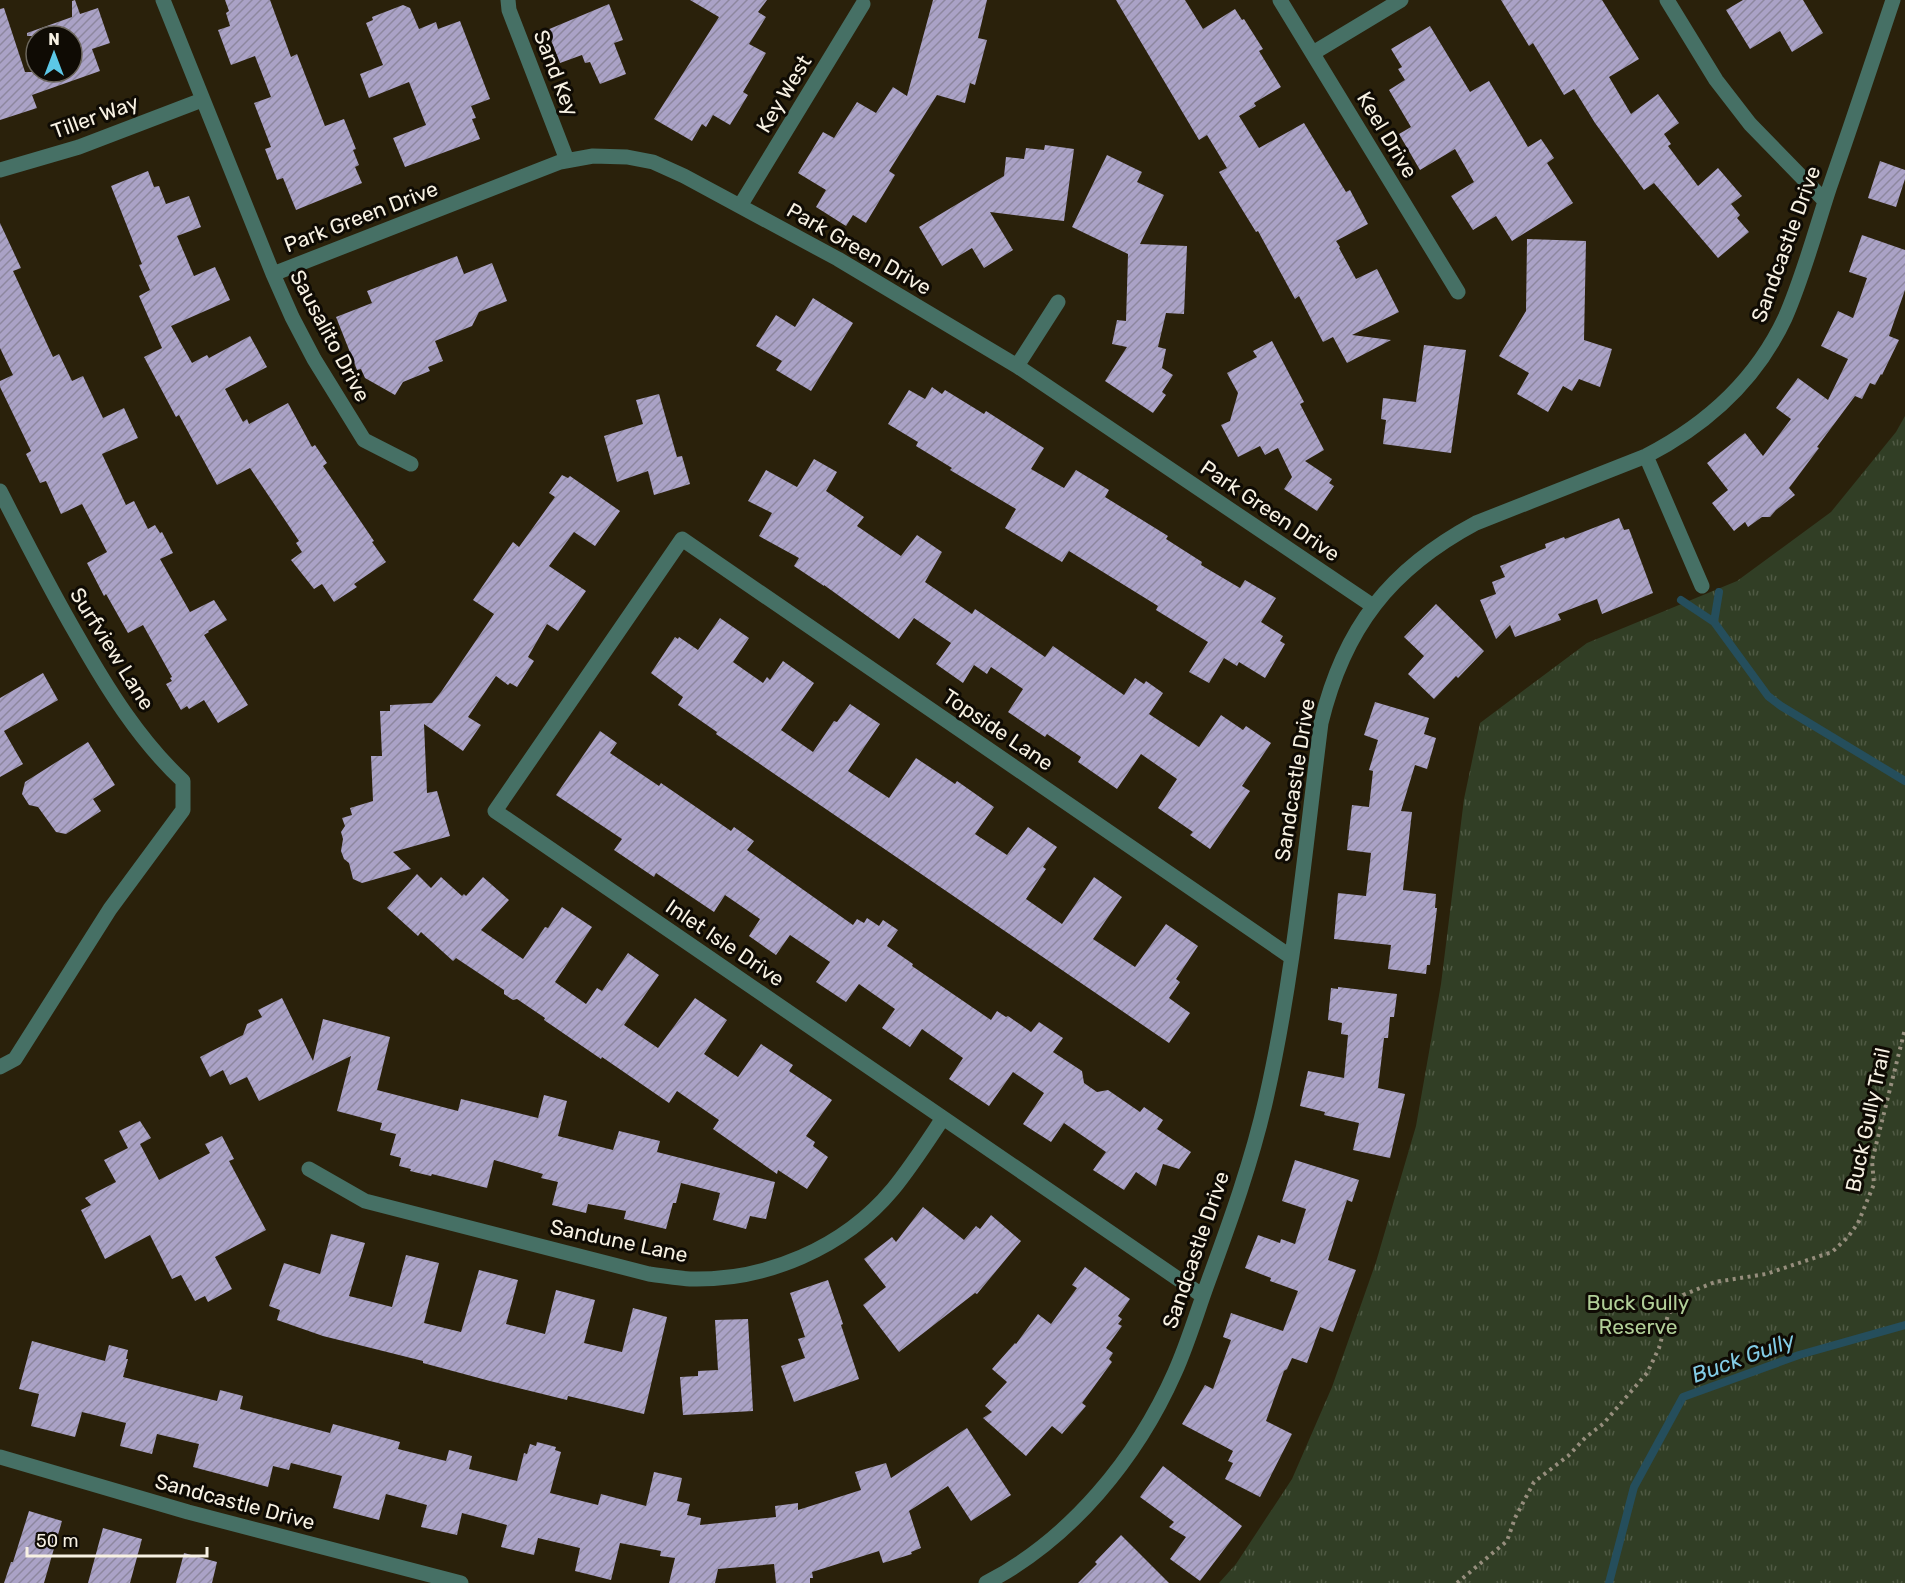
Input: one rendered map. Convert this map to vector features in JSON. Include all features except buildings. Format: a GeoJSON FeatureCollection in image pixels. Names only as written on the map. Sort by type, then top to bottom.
{"type":"FeatureCollection","features":[{"type":"Feature","properties":{"kind":"street","name":"Sausalito Drive"},"geometry":{"type":"LineString","coordinates":[[163,0],[273,274],[314,359],[364,440],[411,464]]}},
{"type":"Feature","properties":{"kind":"street","name":"Sand Key"},"geometry":{"type":"LineString","coordinates":[[507,0],[567,160]]}},
{"type":"Feature","properties":{"kind":"street","name":"Keel Drive"},"geometry":{"type":"LineString","coordinates":[[1280,0],[1458,292]]}},
{"type":"Feature","properties":{"kind":"street"},"geometry":{"type":"LineString","coordinates":[[1313,53],[1401,0]]}},
{"type":"Feature","properties":{"kind":"street"},"geometry":{"type":"LineString","coordinates":[[1667,0],[1716,80],[1750,124],[1825,201]]}},
{"type":"Feature","properties":{"kind":"street","name":"Sandcastle Drive"},"geometry":{"type":"LineString","coordinates":[[986,1583],[1034,1552],[1067,1525],[1102,1489],[1130,1452],[1155,1413],[1175,1371],[1251,1158],[1266,1101],[1278,1043],[1291,957],[1321,723],[1328,695],[1343,655],[1357,630],[1392,583],[1450,537],[1476,523],[1646,456],[1671,443],[1706,419],[1737,390],[1764,356],[1784,319],[1893,0]]}},
{"type":"Feature","properties":{"kind":"street","name":"Key West"},"geometry":{"type":"LineString","coordinates":[[740,206],[863,4]]}},
{"type":"Feature","properties":{"kind":"street","name":"Tiller Way"},"geometry":{"type":"LineString","coordinates":[[0,170],[79,147],[202,100]]}},
{"type":"Feature","properties":{"kind":"street","name":"Park Green Drive"},"geometry":{"type":"LineString","coordinates":[[273,274],[567,160],[593,156],[627,157],[653,162],[684,176],[838,259],[1017,366],[1373,606]]}},
{"type":"Feature","properties":{"kind":"street"},"geometry":{"type":"LineString","coordinates":[[1017,366],[1058,302]]}},
{"type":"Feature","properties":{"kind":"street"},"geometry":{"type":"LineString","coordinates":[[1646,456],[1702,586]]}},
{"type":"Feature","properties":{"kind":"street","name":"Surfview Lane"},"geometry":{"type":"LineString","coordinates":[[0,491],[42,574],[108,690],[162,762],[183,781],[183,810],[110,909],[15,1059],[0,1067]]}},
{"type":"Feature","properties":{"kind":"street","name":"Topside Lane"},"geometry":{"type":"LineString","coordinates":[[682,539],[1291,957]]}},
{"type":"Feature","properties":{"kind":"street","name":"Inlet Isle Drive"},"geometry":{"type":"LineString","coordinates":[[682,539],[495,811],[1203,1296]]}},
{"type":"Feature","properties":{"kind":"street","name":"Sandune Lane"},"geometry":{"type":"LineString","coordinates":[[309,1169],[365,1202],[649,1274],[689,1279],[716,1278],[756,1273],[794,1261],[840,1236],[863,1219],[891,1191],[943,1118]]}},
{"type":"Feature","properties":{"kind":"street","name":"Sandcastle Drive"},"geometry":{"type":"LineString","coordinates":[[0,1457],[188,1512],[461,1583]]}},
{"type":"Feature","properties":{"kind":"path","name":"Buck Gully Trail"},"geometry":{"type":"LineString","coordinates":[[1457,1583],[1507,1541],[1515,1518],[1534,1482],[1568,1456],[1586,1437],[1603,1424],[1647,1373],[1659,1348],[1668,1315],[1683,1295],[1715,1282],[1766,1274],[1832,1252],[1848,1237],[1858,1223],[1874,1184],[1872,1161],[1905,1029]]}},
{"type":"Feature","properties":{"kind":"green space","name":"Buck Gully Reserve"},"geometry":{"type":"Polygon","coordinates":[[[1905,416],[1905,1583],[1219,1583],[1236,1564],[1292,1479],[1332,1387],[1376,1262],[1416,1126],[1441,984],[1464,799],[1480,723],[1587,643],[1737,581],[1831,512],[1896,432],[1905,416]]]}},
{"type":"Feature","properties":{"kind":"waterway"},"geometry":{"type":"LineString","coordinates":[[1719,592],[1714,622],[1768,696],[1905,781]]}},
{"type":"Feature","properties":{"kind":"waterway"},"geometry":{"type":"LineString","coordinates":[[1681,600],[1714,622]]}},
{"type":"Feature","properties":{"kind":"waterway","name":"Buck Gully"},"geometry":{"type":"LineString","coordinates":[[1609,1583],[1634,1487],[1683,1397],[1799,1355],[1905,1325]]}}]}
